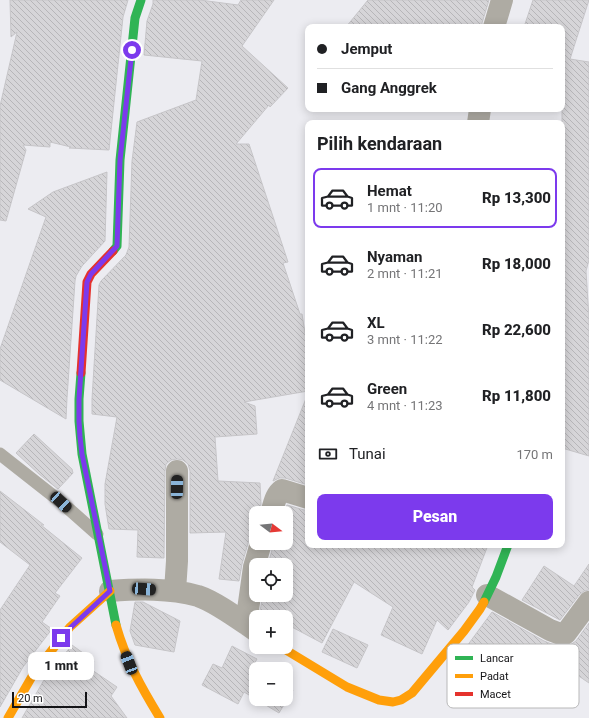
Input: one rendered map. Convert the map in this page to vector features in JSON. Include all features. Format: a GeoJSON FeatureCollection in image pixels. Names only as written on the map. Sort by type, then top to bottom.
{"type":"FeatureCollection","features":[{"type":"Feature","properties":{"kind":"street"},"geometry":{"type":"LineString","coordinates":[[141,0],[135,18],[120,160],[117,246],[91,274],[87,282],[79,421],[82,454],[110,591],[115,624],[129,663],[140,685],[160,718]]}},
{"type":"Feature","properties":{"kind":"street"},"geometry":{"type":"LineString","coordinates":[[495,24],[502,0]]}},
{"type":"Feature","properties":{"kind":"street"},"geometry":{"type":"LineString","coordinates":[[175,591],[177,561],[177,471]]}},
{"type":"Feature","properties":{"kind":"street"},"geometry":{"type":"LineString","coordinates":[[273,506],[277,495],[282,490],[305,497]]}},
{"type":"Feature","properties":{"kind":"street"},"geometry":{"type":"LineString","coordinates":[[453,644],[480,609],[496,577],[507,548]]}},
{"type":"Feature","properties":{"kind":"street"},"geometry":{"type":"LineString","coordinates":[[252,610],[254,567],[259,550]]}},
{"type":"Feature","properties":{"kind":"street"},"geometry":{"type":"LineString","coordinates":[[8,718],[34,673],[53,649],[70,628],[110,591],[144,589],[175,591],[199,596],[216,605],[249,627]]}},
{"type":"Feature","properties":{"kind":"street"},"geometry":{"type":"LineString","coordinates":[[487,595],[550,630],[563,635],[589,602]]}},
{"type":"Feature","properties":{"kind":"street"},"geometry":{"type":"LineString","coordinates":[[293,654],[348,687],[379,700],[393,702],[402,700],[412,693],[447,651]]}},
{"type":"Feature","properties":{"kind":"lane"},"geometry":{"type":"LineString","coordinates":[[0,454],[61,502],[98,535]]}},
{"type":"Feature","properties":{"kind":"building"},"geometry":{"type":"Polygon","coordinates":[[[10,0],[128,0],[123,17],[109,150],[69,148],[71,147],[50,142],[50,147],[23,145],[26,150],[6,221],[0,220],[0,106],[17,32],[11,37],[10,0]]]}},
{"type":"Feature","properties":{"kind":"building"},"geometry":{"type":"Polygon","coordinates":[[[153,0],[200,0],[238,5],[241,0],[274,0],[242,46],[288,88],[270,107],[269,105],[236,144],[249,144],[288,262],[283,263],[300,314],[302,314],[305,333],[305,392],[244,402],[255,406],[257,434],[215,437],[218,481],[260,483],[261,506],[249,506],[249,540],[239,581],[219,579],[226,532],[190,533],[190,471],[188,464],[183,460],[171,460],[166,464],[164,558],[137,557],[138,530],[109,529],[105,504],[105,484],[117,417],[92,414],[99,285],[126,255],[129,247],[132,161],[137,122],[196,100],[202,61],[144,55],[147,21],[153,0]]]}},
{"type":"Feature","properties":{"kind":"building"},"geometry":{"type":"Polygon","coordinates":[[[368,0],[489,0],[482,24],[348,24],[368,0]]]}},
{"type":"Feature","properties":{"kind":"building"},"geometry":{"type":"Polygon","coordinates":[[[533,0],[589,0],[570,59],[589,62],[589,260],[586,271],[589,318],[589,456],[565,449],[565,120],[562,120],[562,112],[565,112],[565,24],[525,24],[533,0]]]}},
{"type":"Feature","properties":{"kind":"building"},"geometry":{"type":"Polygon","coordinates":[[[107,172],[105,241],[82,266],[76,276],[75,281],[66,419],[0,380],[0,349],[46,217],[28,209],[53,192],[107,172]]]}},
{"type":"Feature","properties":{"kind":"building"},"geometry":{"type":"Polygon","coordinates":[[[305,401],[305,484],[285,478],[279,478],[273,481],[305,401]]]}},
{"type":"Feature","properties":{"kind":"building"},"geometry":{"type":"Polygon","coordinates":[[[34,434],[72,469],[73,473],[58,489],[16,453],[34,434]]]}},
{"type":"Feature","properties":{"kind":"building"},"geometry":{"type":"Polygon","coordinates":[[[0,491],[44,525],[41,525],[82,558],[55,593],[60,596],[42,622],[52,629],[23,667],[0,707],[0,610],[30,565],[0,542],[0,491]]]}},
{"type":"Feature","properties":{"kind":"building"},"geometry":{"type":"Polygon","coordinates":[[[293,507],[305,510],[305,548],[487,548],[472,587],[475,590],[469,602],[448,630],[437,620],[422,654],[381,635],[393,607],[354,582],[322,643],[293,628],[293,610],[260,610],[262,602],[293,602],[293,558],[270,558],[272,550],[293,550],[293,507]]]}},
{"type":"Feature","properties":{"kind":"building"},"geometry":{"type":"Polygon","coordinates":[[[589,564],[589,590],[584,591],[579,595],[560,620],[522,600],[544,566],[574,586],[589,564]]]}},
{"type":"Feature","properties":{"kind":"building"},"geometry":{"type":"Polygon","coordinates":[[[135,602],[143,602],[180,621],[174,652],[135,645],[130,631],[135,602]]]}},
{"type":"Feature","properties":{"kind":"building"},"geometry":{"type":"Polygon","coordinates":[[[492,612],[552,644],[468,644],[492,612]]]}},
{"type":"Feature","properties":{"kind":"building"},"geometry":{"type":"Polygon","coordinates":[[[589,623],[589,683],[579,676],[579,644],[572,644],[576,641],[589,623]]]}},
{"type":"Feature","properties":{"kind":"building"},"geometry":{"type":"Polygon","coordinates":[[[333,629],[368,645],[357,668],[322,652],[333,629]]]}},
{"type":"Feature","properties":{"kind":"building"},"geometry":{"type":"Polygon","coordinates":[[[72,645],[94,661],[89,668],[117,687],[111,696],[127,718],[22,718],[44,680],[72,645]]]}},
{"type":"Feature","properties":{"kind":"building"},"geometry":{"type":"Polygon","coordinates":[[[232,646],[257,659],[255,662],[249,662],[249,695],[244,692],[238,704],[202,685],[213,664],[222,668],[232,646]]]}},
{"type":"Feature","properties":{"kind":"building"},"geometry":{"type":"Polygon","coordinates":[[[267,706],[283,706],[279,713],[267,706]]]}},
{"type":"Feature","properties":{"kind":"traffic: fast"},"geometry":{"type":"LineString","coordinates":[[113,251],[117,246],[120,160],[135,18],[141,0]]}},
{"type":"Feature","properties":{"kind":"traffic: fast"},"geometry":{"type":"LineString","coordinates":[[81,373],[79,421],[82,454],[116,625]]}},
{"type":"Feature","properties":{"kind":"traffic: fast"},"geometry":{"type":"LineString","coordinates":[[484,602],[496,577],[507,548]]}},
{"type":"Feature","properties":{"kind":"traffic: slow"},"geometry":{"type":"LineString","coordinates":[[8,718],[34,673],[70,627],[110,591]]}},
{"type":"Feature","properties":{"kind":"traffic: slow"},"geometry":{"type":"LineString","coordinates":[[453,644],[484,602]]}},
{"type":"Feature","properties":{"kind":"traffic: slow"},"geometry":{"type":"LineString","coordinates":[[116,625],[124,650],[160,718]]}},
{"type":"Feature","properties":{"kind":"traffic: slow"},"geometry":{"type":"LineString","coordinates":[[293,654],[347,687],[379,700],[393,702],[401,700],[412,693],[447,651]]}},
{"type":"Feature","properties":{"kind":"traffic: jam"},"geometry":{"type":"LineString","coordinates":[[81,373],[87,282],[91,274],[113,251]]}},
{"type":"Feature","properties":{"kind":"route"},"geometry":{"type":"LineString","coordinates":[[61,638],[110,591],[82,454],[79,399],[87,282],[91,274],[117,246],[120,160],[132,50]]}}]}
